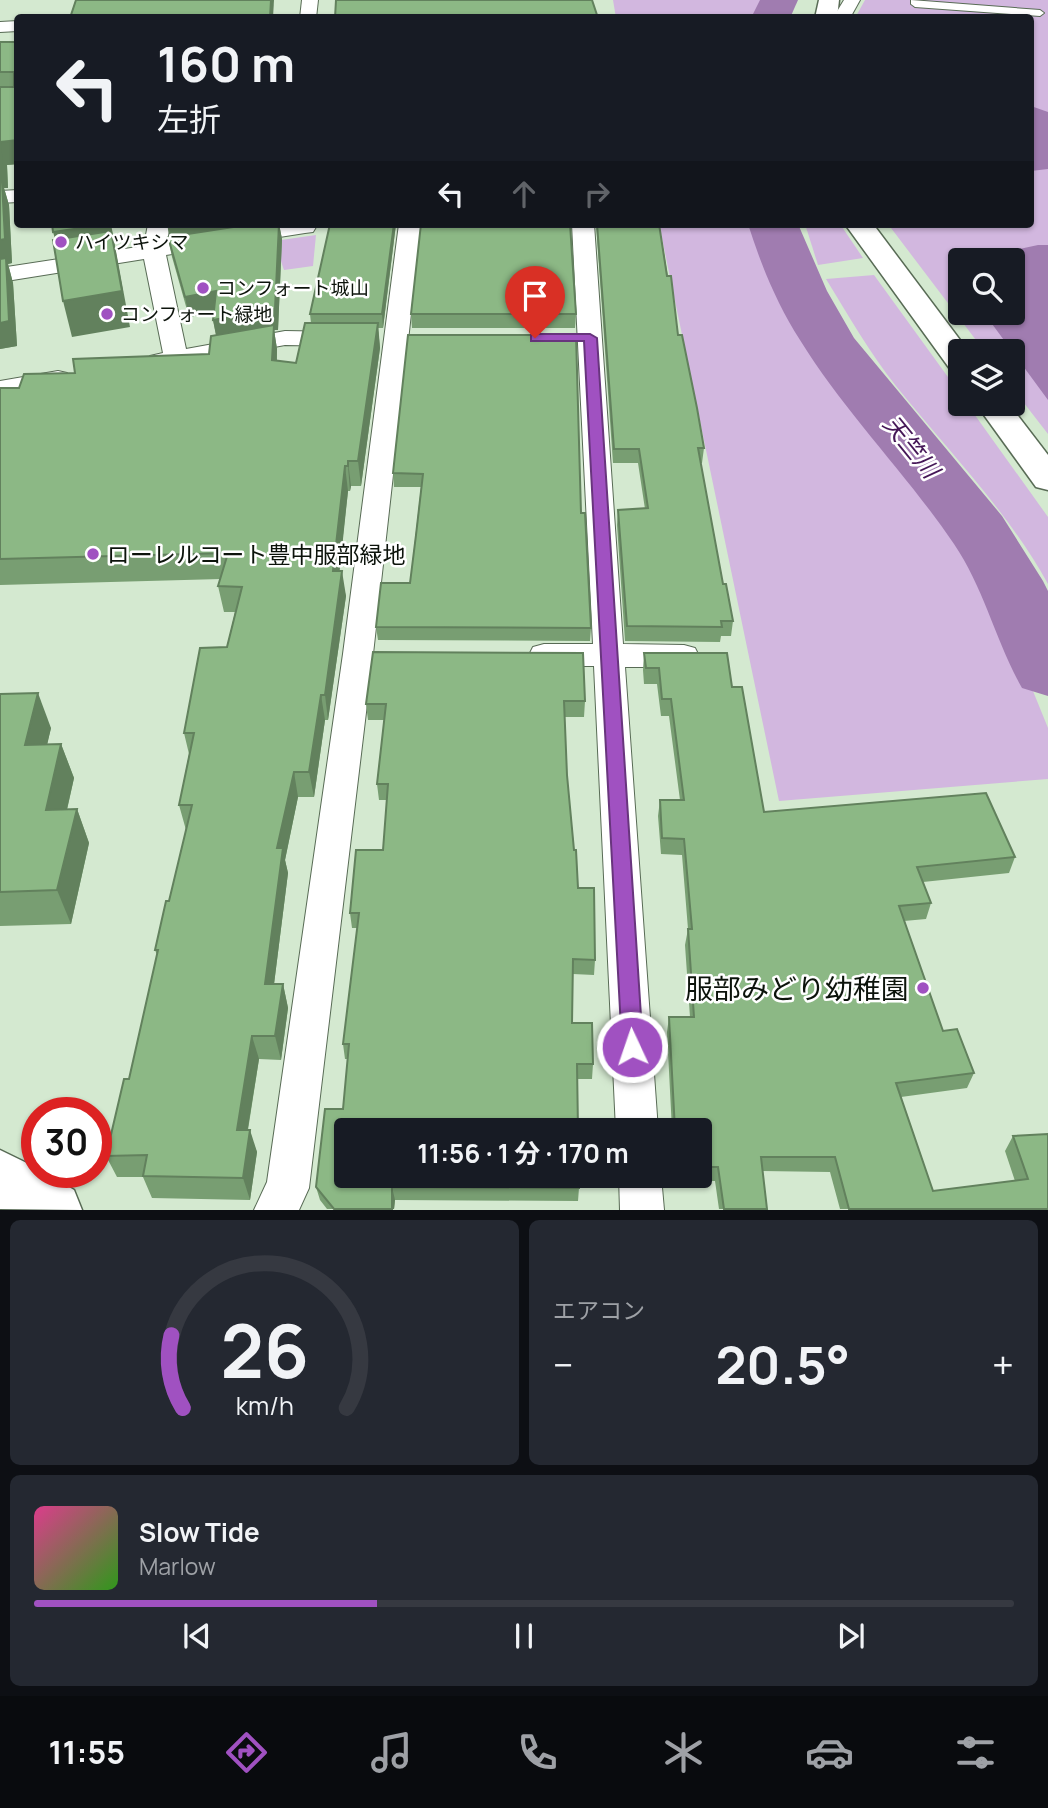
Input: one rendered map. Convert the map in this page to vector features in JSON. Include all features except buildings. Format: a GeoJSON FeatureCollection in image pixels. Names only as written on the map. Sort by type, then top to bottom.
{"type":"FeatureCollection","features":[{"type":"Feature","properties":{"kind":"street"},"geometry":{"type":"LineString","coordinates":[[158,228],[154,252],[176,358]]}},
{"type":"Feature","properties":{"kind":"street"},"geometry":{"type":"LineString","coordinates":[[0,275],[299,228]]}},
{"type":"Feature","properties":{"kind":"street"},"geometry":{"type":"LineString","coordinates":[[275,1209],[288,1188],[372,654],[388,339],[409,228]]}},
{"type":"Feature","properties":{"kind":"street"},"geometry":{"type":"LineString","coordinates":[[583,228],[577,338],[610,655],[636,1118]]}},
{"type":"Feature","properties":{"kind":"street"},"geometry":{"type":"LineString","coordinates":[[862,228],[948,344]]}},
{"type":"Feature","properties":{"kind":"street"},"geometry":{"type":"LineString","coordinates":[[135,365],[285,338],[388,339]]}},
{"type":"Feature","properties":{"kind":"street"},"geometry":{"type":"LineString","coordinates":[[0,388],[81,374]]}},
{"type":"Feature","properties":{"kind":"street"},"geometry":{"type":"LineString","coordinates":[[1001,416],[1048,480]]}},
{"type":"Feature","properties":{"kind":"street"},"geometry":{"type":"LineString","coordinates":[[512,655],[712,656]]}},
{"type":"Feature","properties":{"kind":"street"},"geometry":{"type":"LineString","coordinates":[[0,1177],[54,1209]]}},
{"type":"Feature","properties":{"kind":"street"},"geometry":{"type":"LineString","coordinates":[[641,1188],[642,1209]]}},
{"type":"Feature","properties":{"kind":"lane"},"geometry":{"type":"LineString","coordinates":[[915,0],[915,4],[1040,13]]}},
{"type":"Feature","properties":{"kind":"shaded area"},"geometry":{"type":"Polygon","coordinates":[[[613,0],[764,0],[759,14],[615,14],[613,0]]]}},
{"type":"Feature","properties":{"kind":"shaded area"},"geometry":{"type":"Polygon","coordinates":[[[865,0],[1048,0],[1048,434],[1025,404],[1025,339],[975,339],[965,325],[1025,325],[1025,248],[948,248],[948,303],[891,228],[1034,228],[1034,14],[857,14],[865,0]]]}},
{"type":"Feature","properties":{"kind":"shaded area"},"geometry":{"type":"Polygon","coordinates":[[[1034,107],[1048,112],[1048,169],[1034,171],[1034,107]]]}},
{"type":"Feature","properties":{"kind":"shaded area"},"geometry":{"type":"Polygon","coordinates":[[[660,228],[756,228],[775,280],[812,350],[894,450],[957,538],[1022,664],[1048,728],[1048,779],[779,801],[660,228]]]}},
{"type":"Feature","properties":{"kind":"shaded area"},"geometry":{"type":"Polygon","coordinates":[[[806,228],[843,228],[863,258],[818,265],[806,228]]]}},
{"type":"Feature","properties":{"kind":"shaded area"},"geometry":{"type":"Polygon","coordinates":[[[316,235],[313,266],[284,270],[274,241],[316,235]]]}},
{"type":"Feature","properties":{"kind":"shaded area"},"geometry":{"type":"Polygon","coordinates":[[[1048,245],[1048,400],[1025,369],[1025,339],[1003,339],[993,325],[1025,325],[1024,248],[1048,245]]]}},
{"type":"Feature","properties":{"kind":"shaded area"},"geometry":{"type":"Polygon","coordinates":[[[874,275],[948,377],[948,416],[976,416],[1048,517],[1048,584],[996,506],[886,373],[826,279],[874,275]]]}},
{"type":"Feature","properties":{"kind":"waterway","name":"天竺川"},"geometry":{"type":"LineString","coordinates":[[772,14],[779,0]]}},
{"type":"Feature","properties":{"kind":"waterway","name":"天竺川"},"geometry":{"type":"LineString","coordinates":[[774,228],[800,291],[836,353],[990,547],[1009,581],[1048,669]]}},
{"type":"Feature","properties":{"kind":"place","name":"ハイツキシマ"},"geometry":{"type":"Point","coordinates":[61,242]}},
{"type":"Feature","properties":{"kind":"place","name":"コンフォート城山"},"geometry":{"type":"Point","coordinates":[203,288]}},
{"type":"Feature","properties":{"kind":"place","name":"コンフォート緑地"},"geometry":{"type":"Point","coordinates":[107,314]}},
{"type":"Feature","properties":{"kind":"place","name":"ローレルコート豊中服部緑地"},"geometry":{"type":"Point","coordinates":[93,554]}},
{"type":"Feature","properties":{"kind":"place","name":"服部みどり幼稚園"},"geometry":{"type":"Point","coordinates":[923,988]}},
{"type":"Feature","properties":{"kind":"route"},"geometry":{"type":"LineString","coordinates":[[535,338],[590,338],[632,1047]]}}]}
